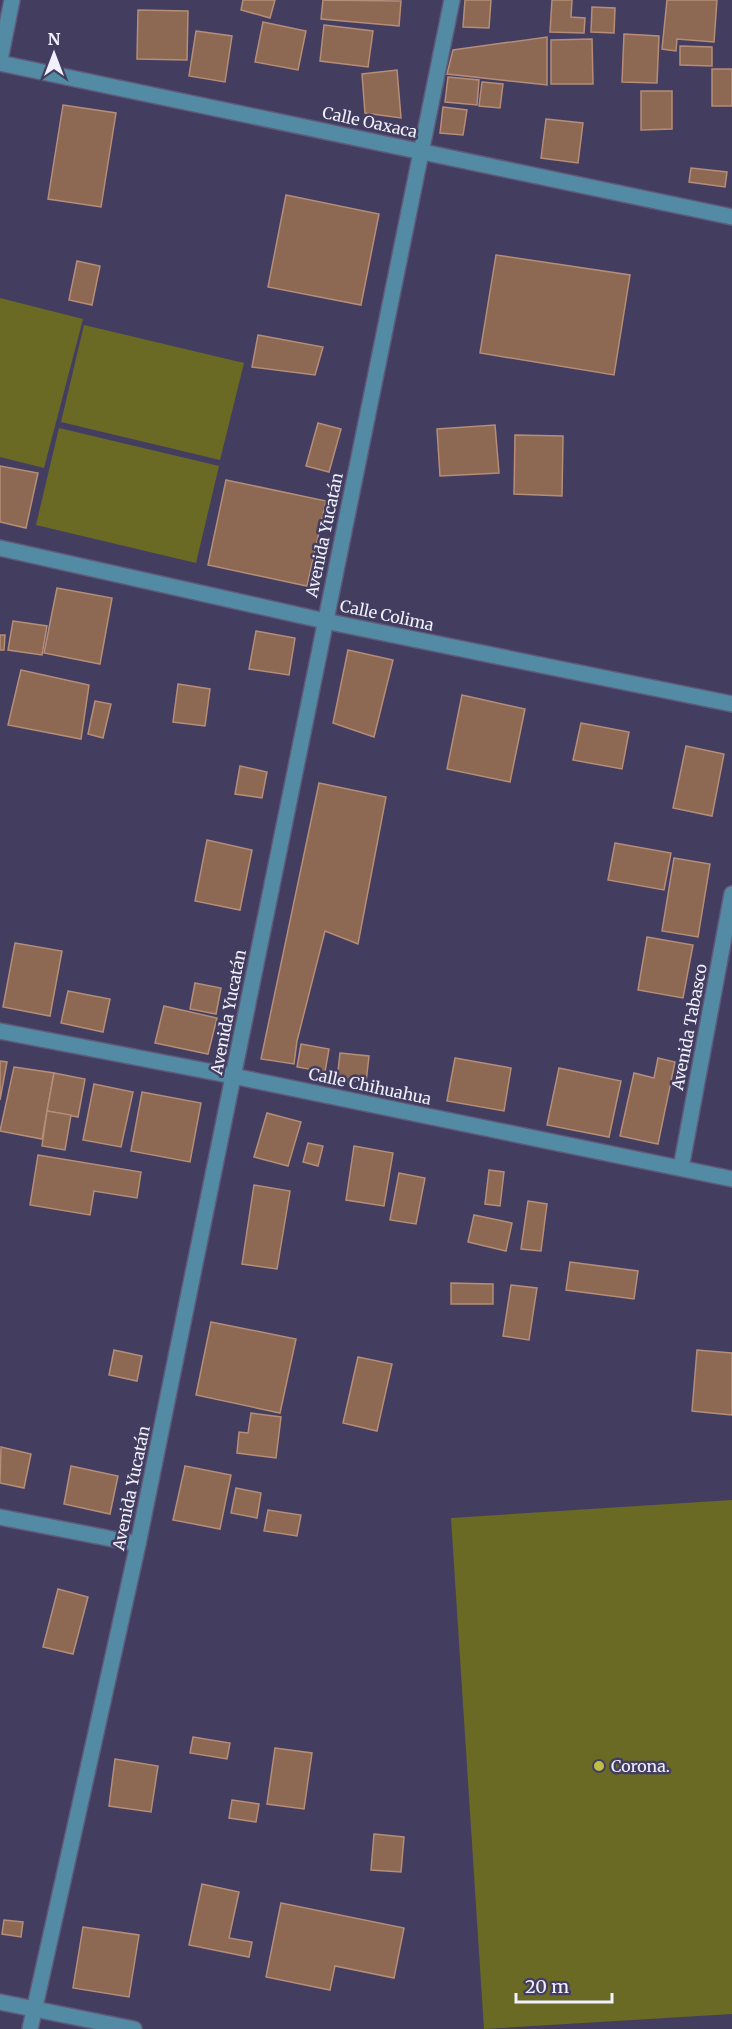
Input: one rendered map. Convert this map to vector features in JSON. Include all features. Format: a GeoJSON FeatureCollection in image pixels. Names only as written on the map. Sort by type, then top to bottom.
{"type":"FeatureCollection","features":[{"type":"Feature","properties":{"kind":"street"},"geometry":{"type":"LineString","coordinates":[[0,62],[12,0]]}},
{"type":"Feature","properties":{"kind":"street","name":"Avenida Yucatán"},"geometry":{"type":"LineString","coordinates":[[30,2029],[138,1544],[452,0]]}},
{"type":"Feature","properties":{"kind":"street","name":"Calle Oaxaca"},"geometry":{"type":"LineString","coordinates":[[0,62],[732,217]]}},
{"type":"Feature","properties":{"kind":"street","name":"Calle Colima"},"geometry":{"type":"LineString","coordinates":[[0,548],[325,621],[732,704]]}},
{"type":"Feature","properties":{"kind":"street","name":"Avenida Tabasco"},"geometry":{"type":"LineString","coordinates":[[681,1168],[732,894]]}},
{"type":"Feature","properties":{"kind":"street","name":"Calle Chihuahua"},"geometry":{"type":"LineString","coordinates":[[0,1031],[233,1076],[732,1179]]}},
{"type":"Feature","properties":{"kind":"street"},"geometry":{"type":"LineString","coordinates":[[0,1517],[138,1544]]}},
{"type":"Feature","properties":{"kind":"street"},"geometry":{"type":"LineString","coordinates":[[0,2002],[134,2029]]}},
{"type":"Feature","properties":{"kind":"shaded area"},"geometry":{"type":"Polygon","coordinates":[[[0,298],[83,319],[44,468],[0,457],[0,298]]]}},
{"type":"Feature","properties":{"kind":"shaded area"},"geometry":{"type":"Polygon","coordinates":[[[84,325],[244,363],[220,460],[61,422],[84,325]]]}},
{"type":"Feature","properties":{"kind":"shaded area"},"geometry":{"type":"Polygon","coordinates":[[[59,428],[219,466],[196,563],[36,525],[59,428]]]}},
{"type":"Feature","properties":{"kind":"shaded area","name":"Corona."},"geometry":{"type":"Polygon","coordinates":[[[732,1500],[732,2014],[484,2029],[451,1518],[732,1500]]]}},
{"type":"Feature","properties":{"kind":"building"},"geometry":{"type":"Polygon","coordinates":[[[243,0],[275,0],[270,18],[241,10],[243,0]]]}},
{"type":"Feature","properties":{"kind":"building"},"geometry":{"type":"Polygon","coordinates":[[[323,0],[401,1],[399,26],[321,19],[323,0]]]}},
{"type":"Feature","properties":{"kind":"building"},"geometry":{"type":"Polygon","coordinates":[[[465,0],[491,0],[489,28],[463,27],[465,0]]]}},
{"type":"Feature","properties":{"kind":"building"},"geometry":{"type":"Polygon","coordinates":[[[552,0],[572,0],[571,17],[585,18],[584,33],[550,32],[552,0]]]}},
{"type":"Feature","properties":{"kind":"building"},"geometry":{"type":"Polygon","coordinates":[[[667,0],[717,0],[714,42],[677,39],[676,51],[662,49],[667,0]]]}},
{"type":"Feature","properties":{"kind":"building"},"geometry":{"type":"Polygon","coordinates":[[[592,7],[615,8],[614,33],[591,32],[592,7]]]}},
{"type":"Feature","properties":{"kind":"building"},"geometry":{"type":"Polygon","coordinates":[[[138,10],[188,11],[187,60],[137,59],[138,10]]]}},
{"type":"Feature","properties":{"kind":"building"},"geometry":{"type":"Polygon","coordinates":[[[263,22],[306,31],[298,70],[255,62],[263,22]]]}},
{"type":"Feature","properties":{"kind":"building"},"geometry":{"type":"Polygon","coordinates":[[[324,25],[373,31],[368,67],[320,61],[324,25]]]}},
{"type":"Feature","properties":{"kind":"building"},"geometry":{"type":"Polygon","coordinates":[[[196,31],[232,36],[225,82],[189,76],[196,31]]]}},
{"type":"Feature","properties":{"kind":"building"},"geometry":{"type":"Polygon","coordinates":[[[624,34],[659,36],[657,83],[622,82],[624,34]]]}},
{"type":"Feature","properties":{"kind":"building"},"geometry":{"type":"Polygon","coordinates":[[[547,37],[547,85],[447,74],[453,50],[547,37]]]}},
{"type":"Feature","properties":{"kind":"building"},"geometry":{"type":"Polygon","coordinates":[[[592,39],[593,84],[551,84],[551,40],[592,39]]]}},
{"type":"Feature","properties":{"kind":"building"},"geometry":{"type":"Polygon","coordinates":[[[680,46],[712,47],[712,66],[680,65],[680,46]]]}},
{"type":"Feature","properties":{"kind":"building"},"geometry":{"type":"Polygon","coordinates":[[[712,69],[732,69],[732,106],[712,106],[712,69]]]}},
{"type":"Feature","properties":{"kind":"building"},"geometry":{"type":"Polygon","coordinates":[[[397,70],[401,118],[365,113],[362,74],[397,70]]]}},
{"type":"Feature","properties":{"kind":"building"},"geometry":{"type":"Polygon","coordinates":[[[448,77],[479,80],[477,105],[445,102],[448,77]]]}},
{"type":"Feature","properties":{"kind":"building"},"geometry":{"type":"Polygon","coordinates":[[[482,82],[503,84],[500,108],[479,106],[482,82]]]}},
{"type":"Feature","properties":{"kind":"building"},"geometry":{"type":"Polygon","coordinates":[[[641,91],[672,91],[672,129],[641,130],[641,91]]]}},
{"type":"Feature","properties":{"kind":"building"},"geometry":{"type":"Polygon","coordinates":[[[63,105],[116,113],[101,207],[48,199],[63,105]]]}},
{"type":"Feature","properties":{"kind":"building"},"geometry":{"type":"Polygon","coordinates":[[[443,107],[467,110],[463,135],[440,133],[443,107]]]}},
{"type":"Feature","properties":{"kind":"building"},"geometry":{"type":"Polygon","coordinates":[[[546,119],[583,123],[578,163],[541,158],[546,119]]]}},
{"type":"Feature","properties":{"kind":"building"},"geometry":{"type":"Polygon","coordinates":[[[691,168],[727,172],[725,187],[689,182],[691,168]]]}},
{"type":"Feature","properties":{"kind":"building"},"geometry":{"type":"Polygon","coordinates":[[[286,195],[379,214],[361,305],[268,287],[286,195]]]}},
{"type":"Feature","properties":{"kind":"building"},"geometry":{"type":"Polygon","coordinates":[[[496,255],[630,275],[614,375],[480,353],[496,255]]]}},
{"type":"Feature","properties":{"kind":"building"},"geometry":{"type":"Polygon","coordinates":[[[77,261],[100,266],[92,305],[69,300],[77,261]]]}},
{"type":"Feature","properties":{"kind":"building"},"geometry":{"type":"Polygon","coordinates":[[[258,335],[323,347],[315,375],[252,367],[258,335]]]}},
{"type":"Feature","properties":{"kind":"building"},"geometry":{"type":"Polygon","coordinates":[[[318,423],[341,429],[329,472],[306,466],[318,423]]]}},
{"type":"Feature","properties":{"kind":"building"},"geometry":{"type":"Polygon","coordinates":[[[495,425],[499,473],[440,476],[437,429],[495,425]]]}},
{"type":"Feature","properties":{"kind":"building"},"geometry":{"type":"Polygon","coordinates":[[[515,435],[563,436],[562,496],[514,494],[515,435]]]}},
{"type":"Feature","properties":{"kind":"building"},"geometry":{"type":"Polygon","coordinates":[[[0,466],[38,473],[26,528],[0,522],[0,466]]]}},
{"type":"Feature","properties":{"kind":"building"},"geometry":{"type":"Polygon","coordinates":[[[226,480],[326,501],[307,586],[208,565],[226,480]]]}},
{"type":"Feature","properties":{"kind":"building"},"geometry":{"type":"Polygon","coordinates":[[[57,588],[112,598],[100,664],[44,653],[57,588]]]}},
{"type":"Feature","properties":{"kind":"building"},"geometry":{"type":"Polygon","coordinates":[[[13,621],[47,626],[42,655],[8,650],[13,621]]]}},
{"type":"Feature","properties":{"kind":"building"},"geometry":{"type":"Polygon","coordinates":[[[256,631],[295,638],[289,675],[249,669],[256,631]]]}},
{"type":"Feature","properties":{"kind":"building"},"geometry":{"type":"Polygon","coordinates":[[[0,635],[5,635],[4,650],[0,650],[0,635]]]}},
{"type":"Feature","properties":{"kind":"building"},"geometry":{"type":"Polygon","coordinates":[[[348,650],[393,660],[374,737],[333,723],[348,650]]]}},
{"type":"Feature","properties":{"kind":"building"},"geometry":{"type":"Polygon","coordinates":[[[21,670],[89,685],[81,739],[8,725],[21,670]]]}},
{"type":"Feature","properties":{"kind":"building"},"geometry":{"type":"Polygon","coordinates":[[[178,684],[210,689],[205,726],[173,722],[178,684]]]}},
{"type":"Feature","properties":{"kind":"building"},"geometry":{"type":"Polygon","coordinates":[[[462,695],[525,709],[510,782],[447,769],[462,695]]]}},
{"type":"Feature","properties":{"kind":"building"},"geometry":{"type":"Polygon","coordinates":[[[95,701],[111,704],[103,738],[88,734],[95,701]]]}},
{"type":"Feature","properties":{"kind":"building"},"geometry":{"type":"Polygon","coordinates":[[[581,723],[629,732],[622,769],[573,760],[581,723]]]}},
{"type":"Feature","properties":{"kind":"building"},"geometry":{"type":"Polygon","coordinates":[[[686,746],[724,754],[712,816],[673,808],[686,746]]]}},
{"type":"Feature","properties":{"kind":"building"},"geometry":{"type":"Polygon","coordinates":[[[240,766],[267,772],[262,798],[235,794],[240,766]]]}},
{"type":"Feature","properties":{"kind":"building"},"geometry":{"type":"Polygon","coordinates":[[[319,783],[386,797],[358,944],[325,931],[297,1041],[294,1064],[261,1059],[319,783]]]}},
{"type":"Feature","properties":{"kind":"building"},"geometry":{"type":"Polygon","coordinates":[[[207,840],[252,850],[240,910],[195,901],[207,840]]]}},
{"type":"Feature","properties":{"kind":"building"},"geometry":{"type":"Polygon","coordinates":[[[615,843],[671,853],[664,890],[608,880],[615,843]]]}},
{"type":"Feature","properties":{"kind":"building"},"geometry":{"type":"Polygon","coordinates":[[[674,858],[710,864],[698,937],[662,931],[674,858]]]}},
{"type":"Feature","properties":{"kind":"building"},"geometry":{"type":"Polygon","coordinates":[[[647,937],[693,945],[683,998],[638,990],[647,937]]]}},
{"type":"Feature","properties":{"kind":"building"},"geometry":{"type":"Polygon","coordinates":[[[15,943],[62,951],[50,1016],[3,1007],[15,943]]]}},
{"type":"Feature","properties":{"kind":"building"},"geometry":{"type":"Polygon","coordinates":[[[195,983],[221,988],[216,1014],[190,1009],[195,983]]]}},
{"type":"Feature","properties":{"kind":"building"},"geometry":{"type":"Polygon","coordinates":[[[68,991],[110,999],[103,1032],[61,1023],[68,991]]]}},
{"type":"Feature","properties":{"kind":"building"},"geometry":{"type":"Polygon","coordinates":[[[164,1006],[217,1018],[208,1054],[155,1043],[164,1006]]]}},
{"type":"Feature","properties":{"kind":"building"},"geometry":{"type":"Polygon","coordinates":[[[301,1044],[329,1049],[325,1072],[297,1067],[301,1044]]]}},
{"type":"Feature","properties":{"kind":"building"},"geometry":{"type":"Polygon","coordinates":[[[340,1053],[369,1056],[366,1082],[337,1080],[340,1053]]]}},
{"type":"Feature","properties":{"kind":"building"},"geometry":{"type":"Polygon","coordinates":[[[455,1058],[511,1068],[504,1111],[447,1101],[455,1058]]]}},
{"type":"Feature","properties":{"kind":"building"},"geometry":{"type":"Polygon","coordinates":[[[658,1058],[675,1062],[658,1144],[620,1136],[634,1073],[654,1078],[658,1058]]]}},
{"type":"Feature","properties":{"kind":"building"},"geometry":{"type":"Polygon","coordinates":[[[0,1061],[7,1062],[0,1100],[0,1061]]]}},
{"type":"Feature","properties":{"kind":"building"},"geometry":{"type":"Polygon","coordinates":[[[14,1067],[54,1073],[42,1139],[0,1131],[14,1067]]]}},
{"type":"Feature","properties":{"kind":"building"},"geometry":{"type":"Polygon","coordinates":[[[559,1068],[621,1081],[609,1137],[547,1125],[559,1068]]]}},
{"type":"Feature","properties":{"kind":"building"},"geometry":{"type":"Polygon","coordinates":[[[54,1073],[85,1079],[78,1117],[47,1111],[54,1073]]]}},
{"type":"Feature","properties":{"kind":"building"},"geometry":{"type":"Polygon","coordinates":[[[94,1084],[133,1092],[121,1147],[83,1140],[94,1084]]]}},
{"type":"Feature","properties":{"kind":"building"},"geometry":{"type":"Polygon","coordinates":[[[142,1092],[201,1103],[190,1162],[131,1151],[142,1092]]]}},
{"type":"Feature","properties":{"kind":"building"},"geometry":{"type":"Polygon","coordinates":[[[47,1111],[71,1115],[65,1150],[42,1146],[47,1111]]]}},
{"type":"Feature","properties":{"kind":"building"},"geometry":{"type":"Polygon","coordinates":[[[267,1113],[301,1122],[288,1166],[254,1157],[267,1113]]]}},
{"type":"Feature","properties":{"kind":"building"},"geometry":{"type":"Polygon","coordinates":[[[308,1143],[323,1146],[318,1166],[303,1162],[308,1143]]]}},
{"type":"Feature","properties":{"kind":"building"},"geometry":{"type":"Polygon","coordinates":[[[354,1146],[393,1153],[384,1206],[346,1200],[354,1146]]]}},
{"type":"Feature","properties":{"kind":"building"},"geometry":{"type":"Polygon","coordinates":[[[38,1155],[141,1172],[137,1198],[94,1191],[90,1215],[30,1205],[38,1155]]]}},
{"type":"Feature","properties":{"kind":"building"},"geometry":{"type":"Polygon","coordinates":[[[489,1170],[504,1172],[500,1206],[485,1204],[489,1170]]]}},
{"type":"Feature","properties":{"kind":"building"},"geometry":{"type":"Polygon","coordinates":[[[399,1173],[425,1178],[416,1224],[390,1220],[399,1173]]]}},
{"type":"Feature","properties":{"kind":"building"},"geometry":{"type":"Polygon","coordinates":[[[254,1185],[290,1191],[277,1269],[242,1264],[254,1185]]]}},
{"type":"Feature","properties":{"kind":"building"},"geometry":{"type":"Polygon","coordinates":[[[528,1201],[547,1204],[541,1251],[521,1249],[528,1201]]]}},
{"type":"Feature","properties":{"kind":"building"},"geometry":{"type":"Polygon","coordinates":[[[474,1215],[512,1223],[506,1251],[468,1242],[474,1215]]]}},
{"type":"Feature","properties":{"kind":"building"},"geometry":{"type":"Polygon","coordinates":[[[570,1262],[638,1271],[634,1299],[566,1290],[570,1262]]]}},
{"type":"Feature","properties":{"kind":"building"},"geometry":{"type":"Polygon","coordinates":[[[451,1283],[493,1284],[493,1304],[451,1304],[451,1283]]]}},
{"type":"Feature","properties":{"kind":"building"},"geometry":{"type":"Polygon","coordinates":[[[511,1285],[537,1288],[529,1340],[503,1336],[511,1285]]]}},
{"type":"Feature","properties":{"kind":"building"},"geometry":{"type":"Polygon","coordinates":[[[211,1322],[296,1339],[280,1413],[196,1395],[211,1322]]]}},
{"type":"Feature","properties":{"kind":"building"},"geometry":{"type":"Polygon","coordinates":[[[114,1350],[142,1356],[137,1381],[109,1375],[114,1350]]]}},
{"type":"Feature","properties":{"kind":"building"},"geometry":{"type":"Polygon","coordinates":[[[697,1350],[732,1353],[732,1415],[692,1411],[697,1350]]]}},
{"type":"Feature","properties":{"kind":"building"},"geometry":{"type":"Polygon","coordinates":[[[358,1357],[392,1364],[377,1431],[343,1423],[358,1357]]]}},
{"type":"Feature","properties":{"kind":"building"},"geometry":{"type":"Polygon","coordinates":[[[251,1413],[281,1417],[276,1458],[237,1453],[239,1432],[248,1433],[251,1413]]]}},
{"type":"Feature","properties":{"kind":"building"},"geometry":{"type":"Polygon","coordinates":[[[1,1447],[31,1454],[24,1488],[0,1483],[1,1447]]]}},
{"type":"Feature","properties":{"kind":"building"},"geometry":{"type":"Polygon","coordinates":[[[71,1466],[118,1476],[110,1514],[64,1504],[71,1466]]]}},
{"type":"Feature","properties":{"kind":"building"},"geometry":{"type":"Polygon","coordinates":[[[185,1466],[231,1475],[220,1529],[173,1520],[185,1466]]]}},
{"type":"Feature","properties":{"kind":"building"},"geometry":{"type":"Polygon","coordinates":[[[236,1488],[261,1493],[257,1518],[231,1513],[236,1488]]]}},
{"type":"Feature","properties":{"kind":"building"},"geometry":{"type":"Polygon","coordinates":[[[268,1510],[301,1515],[297,1536],[264,1531],[268,1510]]]}},
{"type":"Feature","properties":{"kind":"building"},"geometry":{"type":"Polygon","coordinates":[[[58,1589],[88,1597],[73,1654],[43,1647],[58,1589]]]}},
{"type":"Feature","properties":{"kind":"building"},"geometry":{"type":"Polygon","coordinates":[[[193,1737],[230,1743],[227,1759],[190,1753],[193,1737]]]}},
{"type":"Feature","properties":{"kind":"building"},"geometry":{"type":"Polygon","coordinates":[[[275,1748],[312,1753],[304,1809],[267,1804],[275,1748]]]}},
{"type":"Feature","properties":{"kind":"building"},"geometry":{"type":"Polygon","coordinates":[[[115,1759],[158,1766],[151,1812],[109,1806],[115,1759]]]}},
{"type":"Feature","properties":{"kind":"building"},"geometry":{"type":"Polygon","coordinates":[[[232,1800],[259,1804],[256,1822],[229,1818],[232,1800]]]}},
{"type":"Feature","properties":{"kind":"building"},"geometry":{"type":"Polygon","coordinates":[[[374,1834],[404,1837],[401,1872],[371,1870],[374,1834]]]}},
{"type":"Feature","properties":{"kind":"building"},"geometry":{"type":"Polygon","coordinates":[[[202,1884],[239,1892],[229,1938],[252,1942],[249,1957],[189,1945],[202,1884]]]}},
{"type":"Feature","properties":{"kind":"building"},"geometry":{"type":"Polygon","coordinates":[[[281,1903],[404,1928],[394,1978],[335,1966],[330,1990],[266,1977],[281,1903]]]}},
{"type":"Feature","properties":{"kind":"building"},"geometry":{"type":"Polygon","coordinates":[[[4,1920],[23,1922],[21,1937],[2,1934],[4,1920]]]}},
{"type":"Feature","properties":{"kind":"building"},"geometry":{"type":"Polygon","coordinates":[[[83,1927],[139,1935],[129,1997],[73,1988],[83,1927]]]}},
{"type":"Feature","properties":{"kind":"place","name":"Corona."},"geometry":{"type":"Point","coordinates":[599,1766]}}]}
